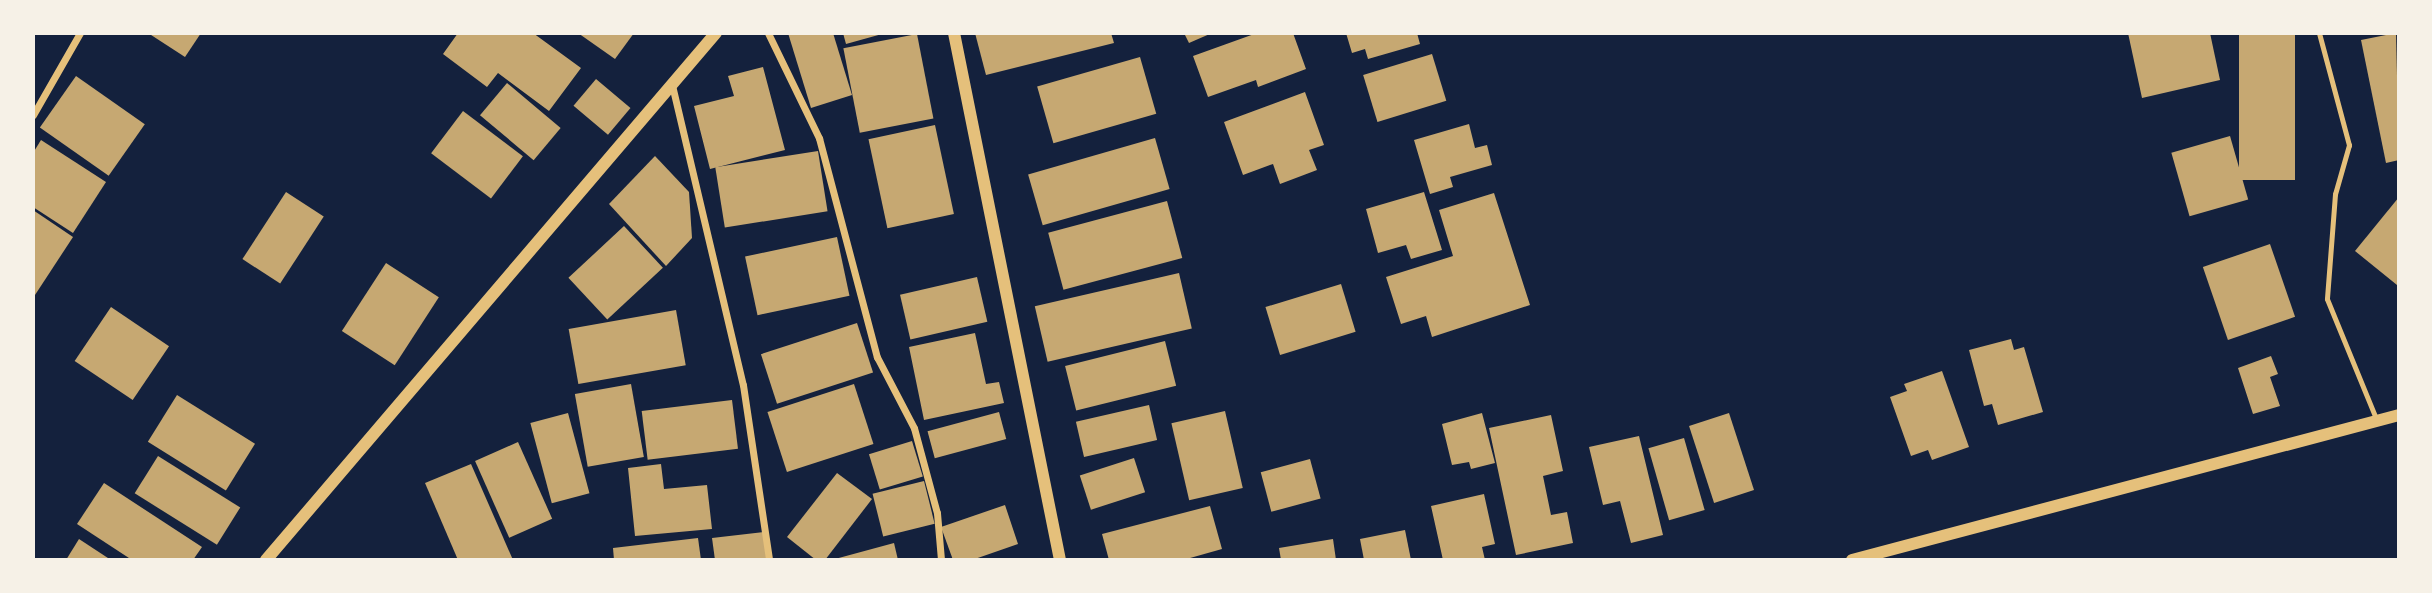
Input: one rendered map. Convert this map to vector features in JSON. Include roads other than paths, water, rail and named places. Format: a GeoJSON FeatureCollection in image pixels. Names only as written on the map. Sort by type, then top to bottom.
{"type":"FeatureCollection","features":[{"type":"Feature","properties":{"kind":"street"},"geometry":{"type":"LineString","coordinates":[[33,115],[80,33]]}},
{"type":"Feature","properties":{"kind":"street"},"geometry":{"type":"LineString","coordinates":[[266,560],[716,33]]}},
{"type":"Feature","properties":{"kind":"street"},"geometry":{"type":"LineString","coordinates":[[768,33],[819,138],[877,357],[914,428],[936,513],[941,560]]}},
{"type":"Feature","properties":{"kind":"street"},"geometry":{"type":"LineString","coordinates":[[954,33],[1060,560]]}},
{"type":"Feature","properties":{"kind":"street"},"geometry":{"type":"LineString","coordinates":[[672,84],[743,385],[769,560]]}},
{"type":"Feature","properties":{"kind":"street"},"geometry":{"type":"LineString","coordinates":[[1852,560],[2399,415]]}},
{"type":"Feature","properties":{"kind":"lane"},"geometry":{"type":"LineString","coordinates":[[2319,33],[2348,145],[2335,194],[2327,299],[2377,421]]}}]}
